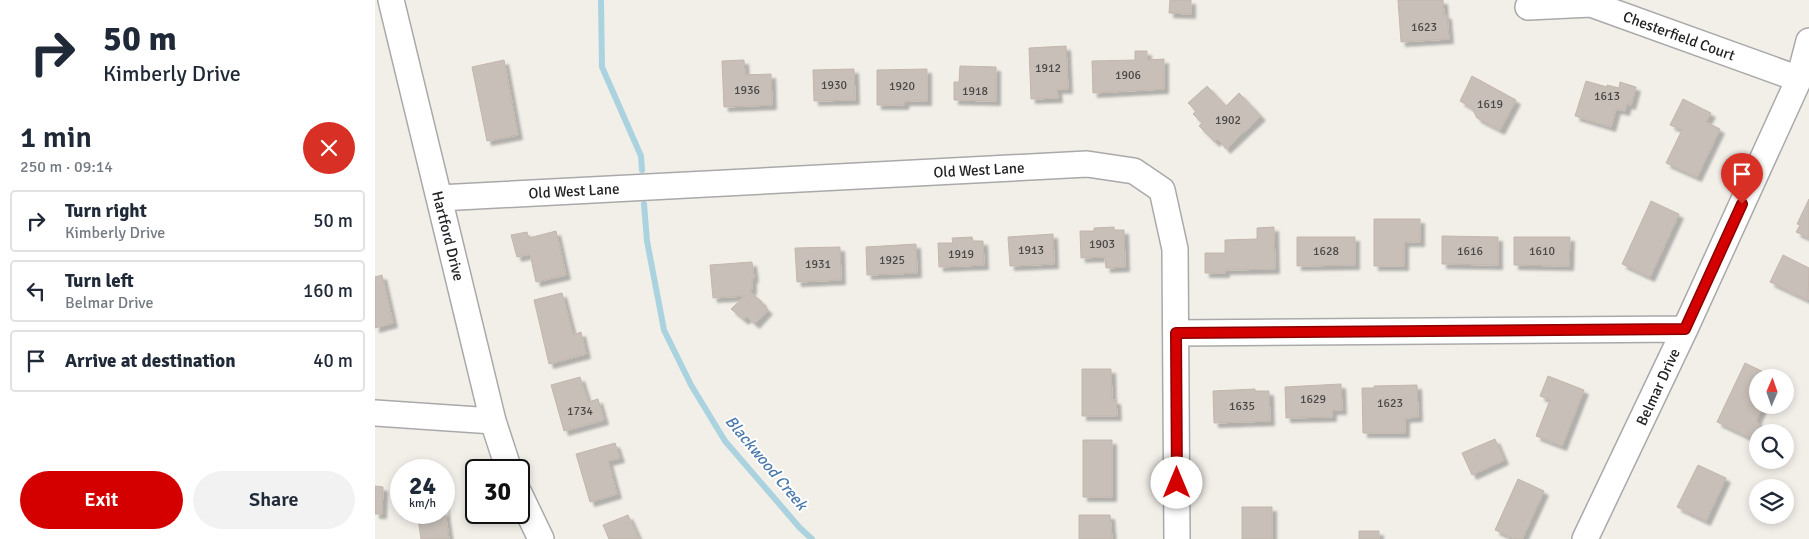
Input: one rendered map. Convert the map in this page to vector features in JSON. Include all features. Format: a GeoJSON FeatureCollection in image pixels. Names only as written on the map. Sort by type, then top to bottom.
{"type":"FeatureCollection","features":[{"type":"Feature","properties":{"kind":"street","name":"Hartford Drive"},"geometry":{"type":"LineString","coordinates":[[391,0],[493,421],[505,459]]}},
{"type":"Feature","properties":{"kind":"street","name":"Chesterfield Court"},"geometry":{"type":"LineString","coordinates":[[1528,7],[1591,4],[1799,79]]}},
{"type":"Feature","properties":{"kind":"street","name":"Belmar Drive"},"geometry":{"type":"LineString","coordinates":[[1585,539],[1685,329],[1799,79],[1809,41]]}},
{"type":"Feature","properties":{"kind":"street","name":"Old West Lane"},"geometry":{"type":"LineString","coordinates":[[439,198],[1087,164],[1134,170],[1162,190],[1175,249],[1177,539]]}},
{"type":"Feature","properties":{"kind":"street"},"geometry":{"type":"LineString","coordinates":[[1176,333],[1685,329]]}},
{"type":"Feature","properties":{"kind":"street"},"geometry":{"type":"LineString","coordinates":[[375,413],[493,421]]}},
{"type":"Feature","properties":{"kind":"street"},"geometry":{"type":"LineString","coordinates":[[530,516],[541,539]]}},
{"type":"Feature","properties":{"kind":"building"},"geometry":{"type":"Polygon","coordinates":[[[1170,0],[1191,0],[1191,14],[1169,13],[1170,0]]]}},
{"type":"Feature","properties":{"kind":"building"},"geometry":{"type":"Polygon","coordinates":[[[1398,0],[1443,0],[1444,15],[1447,15],[1449,39],[1401,42],[1398,0]]]}},
{"type":"Feature","properties":{"kind":"building"},"geometry":{"type":"Polygon","coordinates":[[[1066,46],[1068,89],[1057,89],[1058,98],[1031,99],[1029,48],[1066,46]]]}},
{"type":"Feature","properties":{"kind":"building"},"geometry":{"type":"Polygon","coordinates":[[[1135,51],[1147,51],[1147,60],[1164,59],[1164,89],[1093,93],[1092,61],[1135,60],[1135,51]]]}},
{"type":"Feature","properties":{"kind":"building"},"geometry":{"type":"Polygon","coordinates":[[[504,60],[518,135],[487,141],[472,67],[504,60]]]}},
{"type":"Feature","properties":{"kind":"building"},"geometry":{"type":"Polygon","coordinates":[[[744,60],[745,75],[771,74],[772,105],[724,107],[722,61],[744,60]]]}},
{"type":"Feature","properties":{"kind":"building"},"geometry":{"type":"Polygon","coordinates":[[[960,66],[996,67],[996,101],[954,100],[954,82],[959,82],[960,66]]]}},
{"type":"Feature","properties":{"kind":"building"},"geometry":{"type":"Polygon","coordinates":[[[854,69],[855,100],[814,101],[813,70],[854,69]]]}},
{"type":"Feature","properties":{"kind":"building"},"geometry":{"type":"Polygon","coordinates":[[[927,69],[927,101],[905,101],[904,105],[877,105],[877,70],[927,69]]]}},
{"type":"Feature","properties":{"kind":"building"},"geometry":{"type":"Polygon","coordinates":[[[1472,76],[1516,100],[1500,130],[1477,118],[1472,108],[1460,101],[1472,76]]]}},
{"type":"Feature","properties":{"kind":"building"},"geometry":{"type":"Polygon","coordinates":[[[1586,81],[1607,87],[1607,85],[1619,88],[1620,82],[1636,87],[1631,105],[1627,104],[1625,111],[1616,109],[1611,127],[1575,116],[1586,81]]]}},
{"type":"Feature","properties":{"kind":"building"},"geometry":{"type":"Polygon","coordinates":[[[1207,86],[1226,106],[1239,93],[1261,116],[1226,149],[1218,139],[1215,142],[1199,126],[1202,123],[1193,114],[1196,111],[1188,103],[1207,86]]]}},
{"type":"Feature","properties":{"kind":"building"},"geometry":{"type":"Polygon","coordinates":[[[1683,99],[1711,113],[1706,122],[1720,129],[1697,177],[1666,163],[1682,130],[1670,125],[1683,99]]]}},
{"type":"Feature","properties":{"kind":"building"},"geometry":{"type":"Polygon","coordinates":[[[1809,199],[1809,238],[1796,232],[1800,225],[1797,224],[1809,199]]]}},
{"type":"Feature","properties":{"kind":"building"},"geometry":{"type":"Polygon","coordinates":[[[1651,201],[1679,214],[1650,277],[1622,264],[1651,201]]]}},
{"type":"Feature","properties":{"kind":"building"},"geometry":{"type":"Polygon","coordinates":[[[1374,219],[1420,219],[1420,242],[1404,242],[1404,266],[1374,266],[1374,219]]]}},
{"type":"Feature","properties":{"kind":"building"},"geometry":{"type":"Polygon","coordinates":[[[1114,227],[1114,230],[1124,230],[1125,267],[1106,268],[1105,257],[1081,258],[1080,231],[1094,231],[1094,228],[1114,227]]]}},
{"type":"Feature","properties":{"kind":"building"},"geometry":{"type":"Polygon","coordinates":[[[1274,227],[1275,269],[1225,270],[1225,273],[1205,273],[1205,253],[1225,253],[1225,240],[1257,239],[1257,228],[1274,227]]]}},
{"type":"Feature","properties":{"kind":"building"},"geometry":{"type":"Polygon","coordinates":[[[556,231],[566,275],[536,282],[530,254],[517,257],[511,235],[527,232],[529,238],[556,231]]]}},
{"type":"Feature","properties":{"kind":"building"},"geometry":{"type":"Polygon","coordinates":[[[1053,234],[1054,264],[1010,266],[1008,237],[1053,234]]]}},
{"type":"Feature","properties":{"kind":"building"},"geometry":{"type":"Polygon","coordinates":[[[1442,236],[1498,237],[1498,265],[1442,264],[1442,236]]]}},
{"type":"Feature","properties":{"kind":"building"},"geometry":{"type":"Polygon","coordinates":[[[972,237],[973,241],[983,241],[984,265],[939,267],[938,243],[953,243],[952,238],[972,237]]]}},
{"type":"Feature","properties":{"kind":"building"},"geometry":{"type":"Polygon","coordinates":[[[1297,237],[1355,237],[1355,265],[1297,266],[1297,237]]]}},
{"type":"Feature","properties":{"kind":"building"},"geometry":{"type":"Polygon","coordinates":[[[1514,237],[1570,237],[1569,266],[1514,265],[1514,237]]]}},
{"type":"Feature","properties":{"kind":"building"},"geometry":{"type":"Polygon","coordinates":[[[916,244],[917,273],[867,275],[866,247],[916,244]]]}},
{"type":"Feature","properties":{"kind":"building"},"geometry":{"type":"Polygon","coordinates":[[[840,247],[841,280],[797,282],[795,248],[840,247]]]}},
{"type":"Feature","properties":{"kind":"building"},"geometry":{"type":"Polygon","coordinates":[[[1783,255],[1809,268],[1808,300],[1770,282],[1783,255]]]}},
{"type":"Feature","properties":{"kind":"building"},"geometry":{"type":"Polygon","coordinates":[[[752,262],[754,278],[752,278],[752,289],[750,292],[768,310],[755,324],[747,317],[744,320],[731,309],[745,296],[713,298],[710,265],[752,262]]]}},
{"type":"Feature","properties":{"kind":"building"},"geometry":{"type":"Polygon","coordinates":[[[382,275],[393,323],[375,328],[375,277],[382,275]]]}},
{"type":"Feature","properties":{"kind":"building"},"geometry":{"type":"Polygon","coordinates":[[[562,293],[573,335],[581,332],[586,354],[549,364],[534,300],[562,293]]]}},
{"type":"Feature","properties":{"kind":"building"},"geometry":{"type":"Polygon","coordinates":[[[1745,363],[1757,369],[1749,369],[1749,414],[1759,414],[1756,421],[1760,424],[1749,424],[1749,437],[1717,422],[1745,363]]]}},
{"type":"Feature","properties":{"kind":"building"},"geometry":{"type":"Polygon","coordinates":[[[1082,369],[1111,369],[1112,400],[1116,400],[1117,416],[1082,416],[1082,369]]]}},
{"type":"Feature","properties":{"kind":"building"},"geometry":{"type":"Polygon","coordinates":[[[1548,376],[1584,390],[1562,446],[1536,436],[1550,400],[1540,396],[1548,376]]]}},
{"type":"Feature","properties":{"kind":"building"},"geometry":{"type":"Polygon","coordinates":[[[580,377],[588,402],[598,399],[604,420],[564,431],[551,385],[580,377]]]}},
{"type":"Feature","properties":{"kind":"building"},"geometry":{"type":"Polygon","coordinates":[[[1341,384],[1342,410],[1332,410],[1332,417],[1286,418],[1285,387],[1341,384]]]}},
{"type":"Feature","properties":{"kind":"building"},"geometry":{"type":"Polygon","coordinates":[[[1417,385],[1418,417],[1405,418],[1405,433],[1363,433],[1362,388],[1417,385]]]}},
{"type":"Feature","properties":{"kind":"building"},"geometry":{"type":"Polygon","coordinates":[[[1255,389],[1255,391],[1269,391],[1270,421],[1214,423],[1213,391],[1255,389]]]}},
{"type":"Feature","properties":{"kind":"building"},"geometry":{"type":"Polygon","coordinates":[[[1495,439],[1504,460],[1472,475],[1462,453],[1495,439]]]}},
{"type":"Feature","properties":{"kind":"building"},"geometry":{"type":"Polygon","coordinates":[[[1083,440],[1112,440],[1112,497],[1083,497],[1083,440]]]}},
{"type":"Feature","properties":{"kind":"building"},"geometry":{"type":"Polygon","coordinates":[[[615,443],[620,458],[608,461],[617,494],[590,502],[576,454],[615,443]]]}},
{"type":"Feature","properties":{"kind":"building"},"geometry":{"type":"Polygon","coordinates":[[[1698,465],[1726,478],[1706,521],[1677,507],[1698,465]]]}},
{"type":"Feature","properties":{"kind":"building"},"geometry":{"type":"Polygon","coordinates":[[[1518,479],[1544,491],[1522,539],[1515,539],[1495,530],[1518,479]]]}},
{"type":"Feature","properties":{"kind":"building"},"geometry":{"type":"Polygon","coordinates":[[[375,486],[383,487],[382,514],[375,514],[375,486]]]}},
{"type":"Feature","properties":{"kind":"building"},"geometry":{"type":"Polygon","coordinates":[[[1242,507],[1272,507],[1272,539],[1242,539],[1242,507]]]}},
{"type":"Feature","properties":{"kind":"building"},"geometry":{"type":"Polygon","coordinates":[[[628,515],[639,539],[609,539],[603,525],[628,515]]]}},
{"type":"Feature","properties":{"kind":"building"},"geometry":{"type":"Polygon","coordinates":[[[1079,515],[1110,515],[1112,539],[1079,539],[1079,515]]]}},
{"type":"Feature","properties":{"kind":"building"},"geometry":{"type":"Polygon","coordinates":[[[419,524],[447,524],[449,539],[421,539],[419,524]]]}},
{"type":"Feature","properties":{"kind":"building"},"geometry":{"type":"Polygon","coordinates":[[[1359,531],[1379,531],[1379,539],[1359,539],[1359,531]]]}},
{"type":"Feature","properties":{"kind":"waterway","name":"Blackwood Creek"},"geometry":{"type":"LineString","coordinates":[[601,0],[602,67],[641,156],[642,170]]}},
{"type":"Feature","properties":{"kind":"waterway","name":"Blackwood Creek"},"geometry":{"type":"LineString","coordinates":[[644,204],[647,241],[664,330],[691,385],[725,441],[800,528],[812,539]]}},
{"type":"Feature","properties":{"kind":"route"},"geometry":{"type":"LineString","coordinates":[[1177,483],[1176,333],[1685,329],[1742,204]]}}]}
